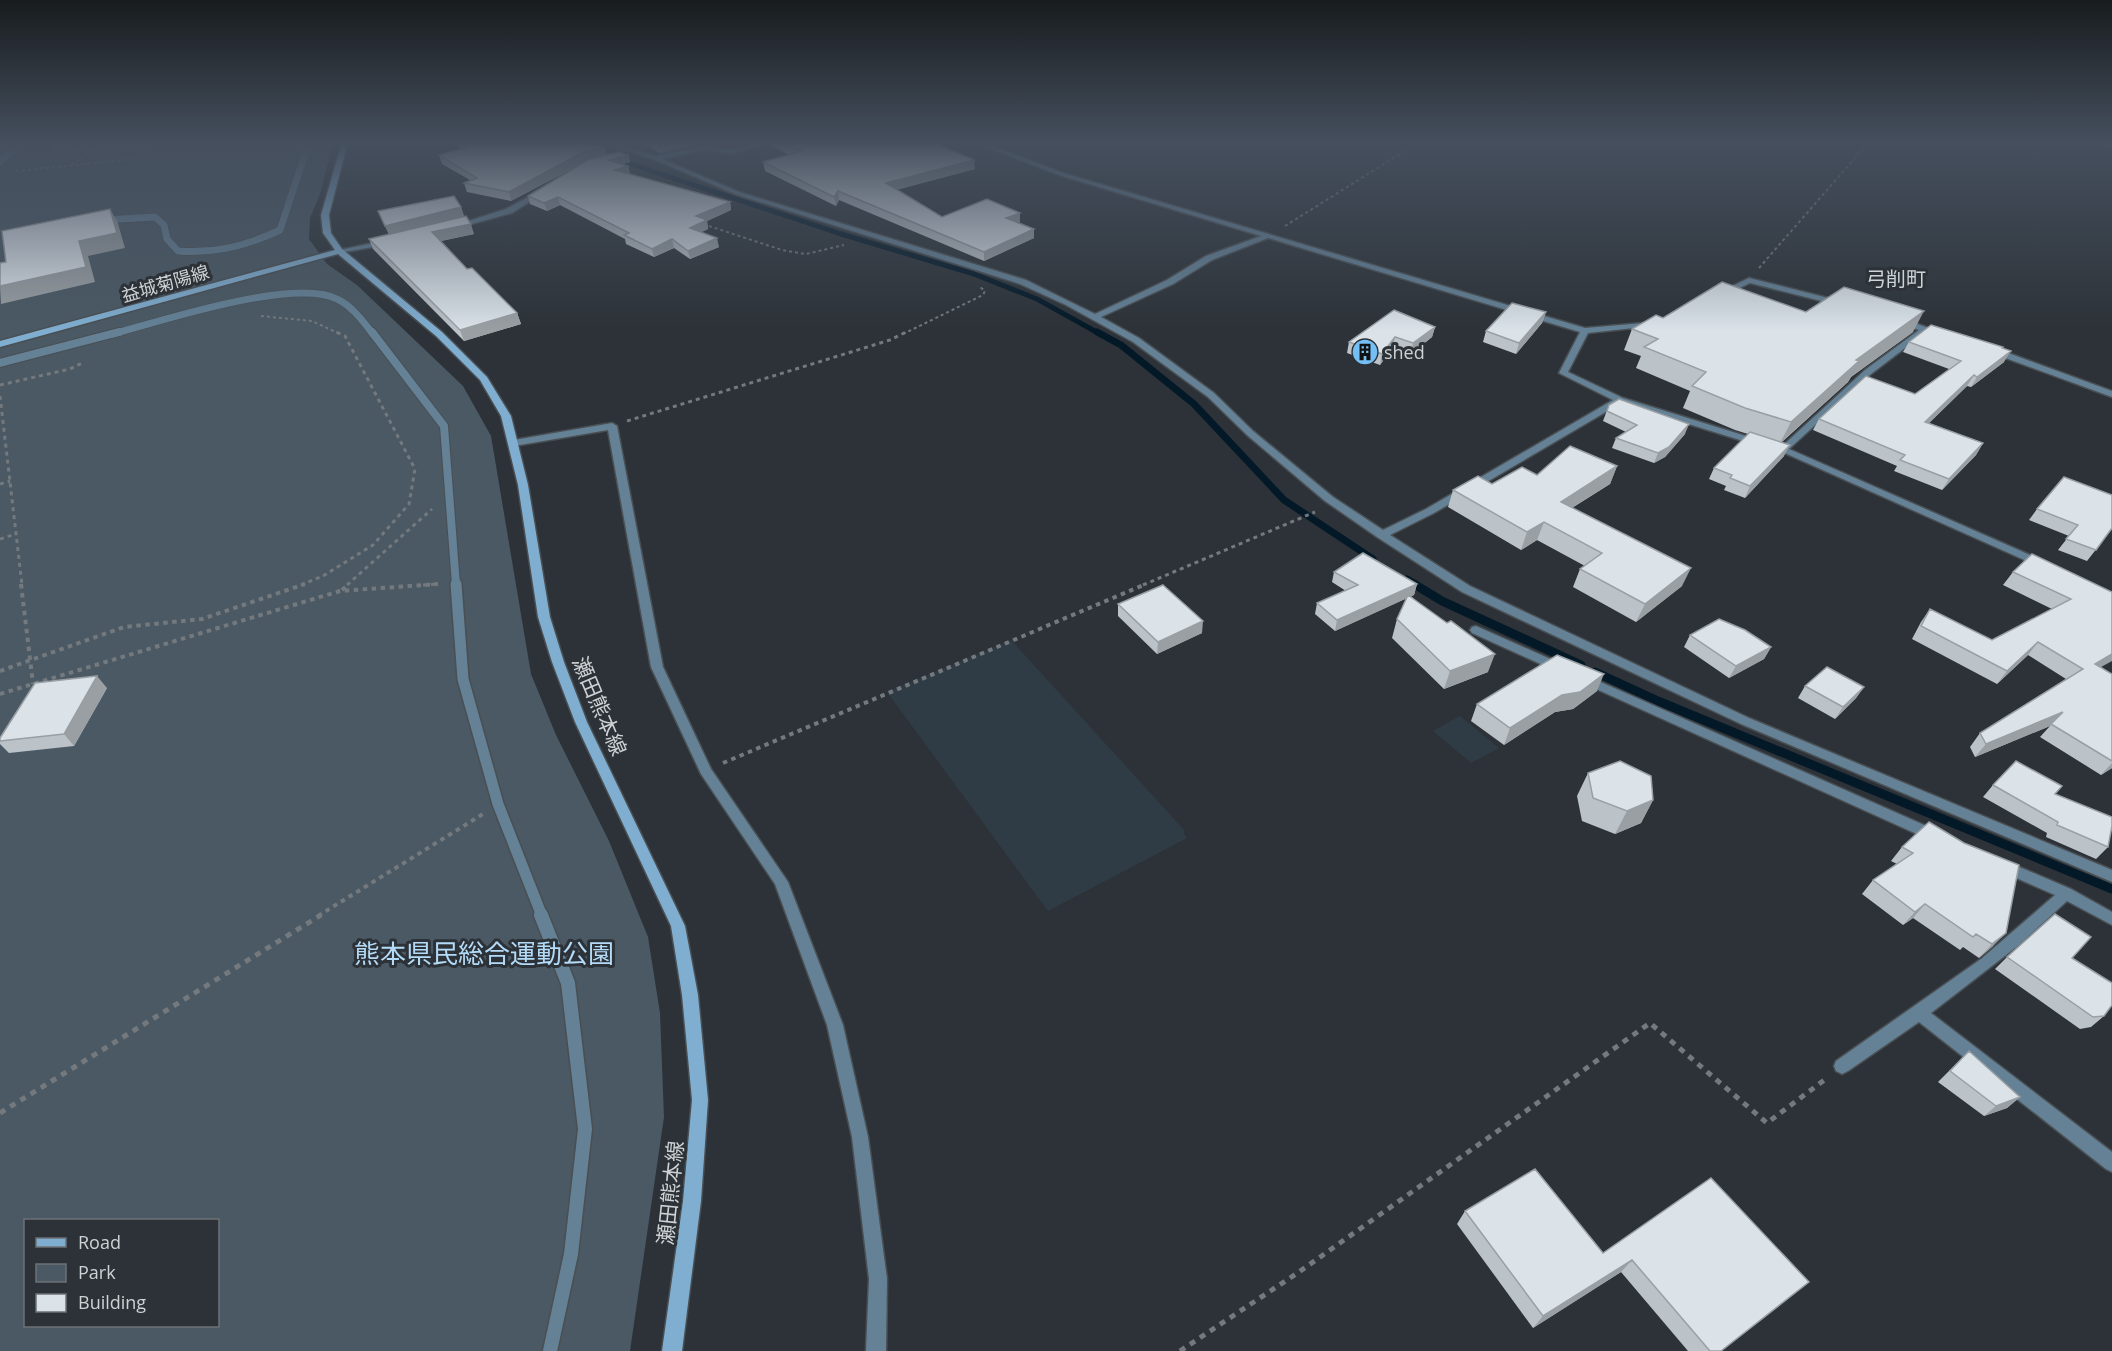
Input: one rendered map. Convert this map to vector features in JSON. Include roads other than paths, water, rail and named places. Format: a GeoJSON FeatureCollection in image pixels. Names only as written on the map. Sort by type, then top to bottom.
{"type":"FeatureCollection","features":[{"type":"Feature","properties":{"kind":"main road","name":"瀬田熊本線"},"geometry":{"type":"LineString","coordinates":[[329,205],[326,215],[327,232],[339,250],[439,334],[484,379],[506,417],[514,443],[544,617],[558,662],[581,722],[678,926],[690,995],[700,1100],[692,1201],[672,1351]]}},
{"type":"Feature","properties":{"kind":"main road","name":"益城菊陽線"},"geometry":{"type":"LineString","coordinates":[[0,344],[339,250]]}},
{"type":"Feature","properties":{"kind":"street"},"geometry":{"type":"LineString","coordinates":[[450,228],[509,211],[519,205]]}},
{"type":"Feature","properties":{"kind":"street"},"geometry":{"type":"LineString","coordinates":[[776,205],[1023,282],[1095,317],[1136,340],[1211,395],[1250,433],[1329,499],[1466,589],[1745,721],[2112,876]]}},
{"type":"Feature","properties":{"kind":"street"},"geometry":{"type":"LineString","coordinates":[[1165,205],[1585,331],[1653,324],[1663,319]]}},
{"type":"Feature","properties":{"kind":"street"},"geometry":{"type":"LineString","coordinates":[[1095,317],[1170,282],[1209,258],[1268,236]]}},
{"type":"Feature","properties":{"kind":"street"},"geometry":{"type":"LineString","coordinates":[[339,250],[395,240]]}},
{"type":"Feature","properties":{"kind":"street"},"geometry":{"type":"LineString","coordinates":[[1706,300],[1749,280],[1846,305]]}},
{"type":"Feature","properties":{"kind":"street"},"geometry":{"type":"LineString","coordinates":[[1891,319],[1956,339]]}},
{"type":"Feature","properties":{"kind":"street"},"geometry":{"type":"LineString","coordinates":[[1783,450],[1868,372],[1925,329]]}},
{"type":"Feature","properties":{"kind":"street"},"geometry":{"type":"LineString","coordinates":[[1585,331],[1563,373],[1620,400],[1783,450],[2048,566]]}},
{"type":"Feature","properties":{"kind":"street"},"geometry":{"type":"LineString","coordinates":[[1986,348],[2112,394]]}},
{"type":"Feature","properties":{"kind":"street"},"geometry":{"type":"LineString","coordinates":[[1381,535],[1430,510],[1620,400]]}},
{"type":"Feature","properties":{"kind":"street"},"geometry":{"type":"LineString","coordinates":[[514,443],[612,426],[657,668],[706,771],[781,882],[835,1025],[860,1137],[878,1279],[876,1351]]}},
{"type":"Feature","properties":{"kind":"street"},"geometry":{"type":"LineString","coordinates":[[1476,630],[1945,840]]}},
{"type":"Feature","properties":{"kind":"street"},"geometry":{"type":"LineString","coordinates":[[1988,860],[2066,893],[2112,919]]}},
{"type":"Feature","properties":{"kind":"street"},"geometry":{"type":"LineString","coordinates":[[1842,1066],[1919,1013],[2037,922],[2066,893]]}},
{"type":"Feature","properties":{"kind":"street"},"geometry":{"type":"LineString","coordinates":[[1919,1013],[2112,1163]]}},
{"type":"Feature","properties":{"kind":"lane"},"geometry":{"type":"LineString","coordinates":[[99,221],[155,217],[164,225],[166,239],[178,251],[214,252],[254,243],[280,230],[288,205]]}},
{"type":"Feature","properties":{"kind":"lane"},"geometry":{"type":"LineString","coordinates":[[0,363],[251,298],[299,292],[336,297],[360,317],[444,426],[463,679],[498,804],[568,982],[585,1129],[571,1254],[550,1351]]}},
{"type":"Feature","properties":{"kind":"waterway"},"geometry":{"type":"LineString","coordinates":[[754,205],[974,274],[1037,299],[1100,334]]}},
{"type":"Feature","properties":{"kind":"waterway"},"geometry":{"type":"LineString","coordinates":[[1097,332],[1121,345],[1194,404],[1284,500],[1373,559]]}},
{"type":"Feature","properties":{"kind":"waterway"},"geometry":{"type":"LineString","coordinates":[[1407,579],[1417,585]]}},
{"type":"Feature","properties":{"kind":"waterway"},"geometry":{"type":"LineString","coordinates":[[1414,584],[1442,601],[1581,665]]}},
{"type":"Feature","properties":{"kind":"waterway"},"geometry":{"type":"LineString","coordinates":[[1595,672],[1658,701],[2112,889]]}},
{"type":"Feature","properties":{"kind":"place","name":"shed"},"geometry":{"type":"Point","coordinates":[1365,352]}},
{"type":"Feature","properties":{"kind":"district","name":"弓削町"},"geometry":{"type":"Point","coordinates":[1896,278]}},
{"type":"Feature","properties":{"kind":"park label","name":"熊本県民総合運動公園"},"geometry":{"type":"Point","coordinates":[484,953]}}]}
